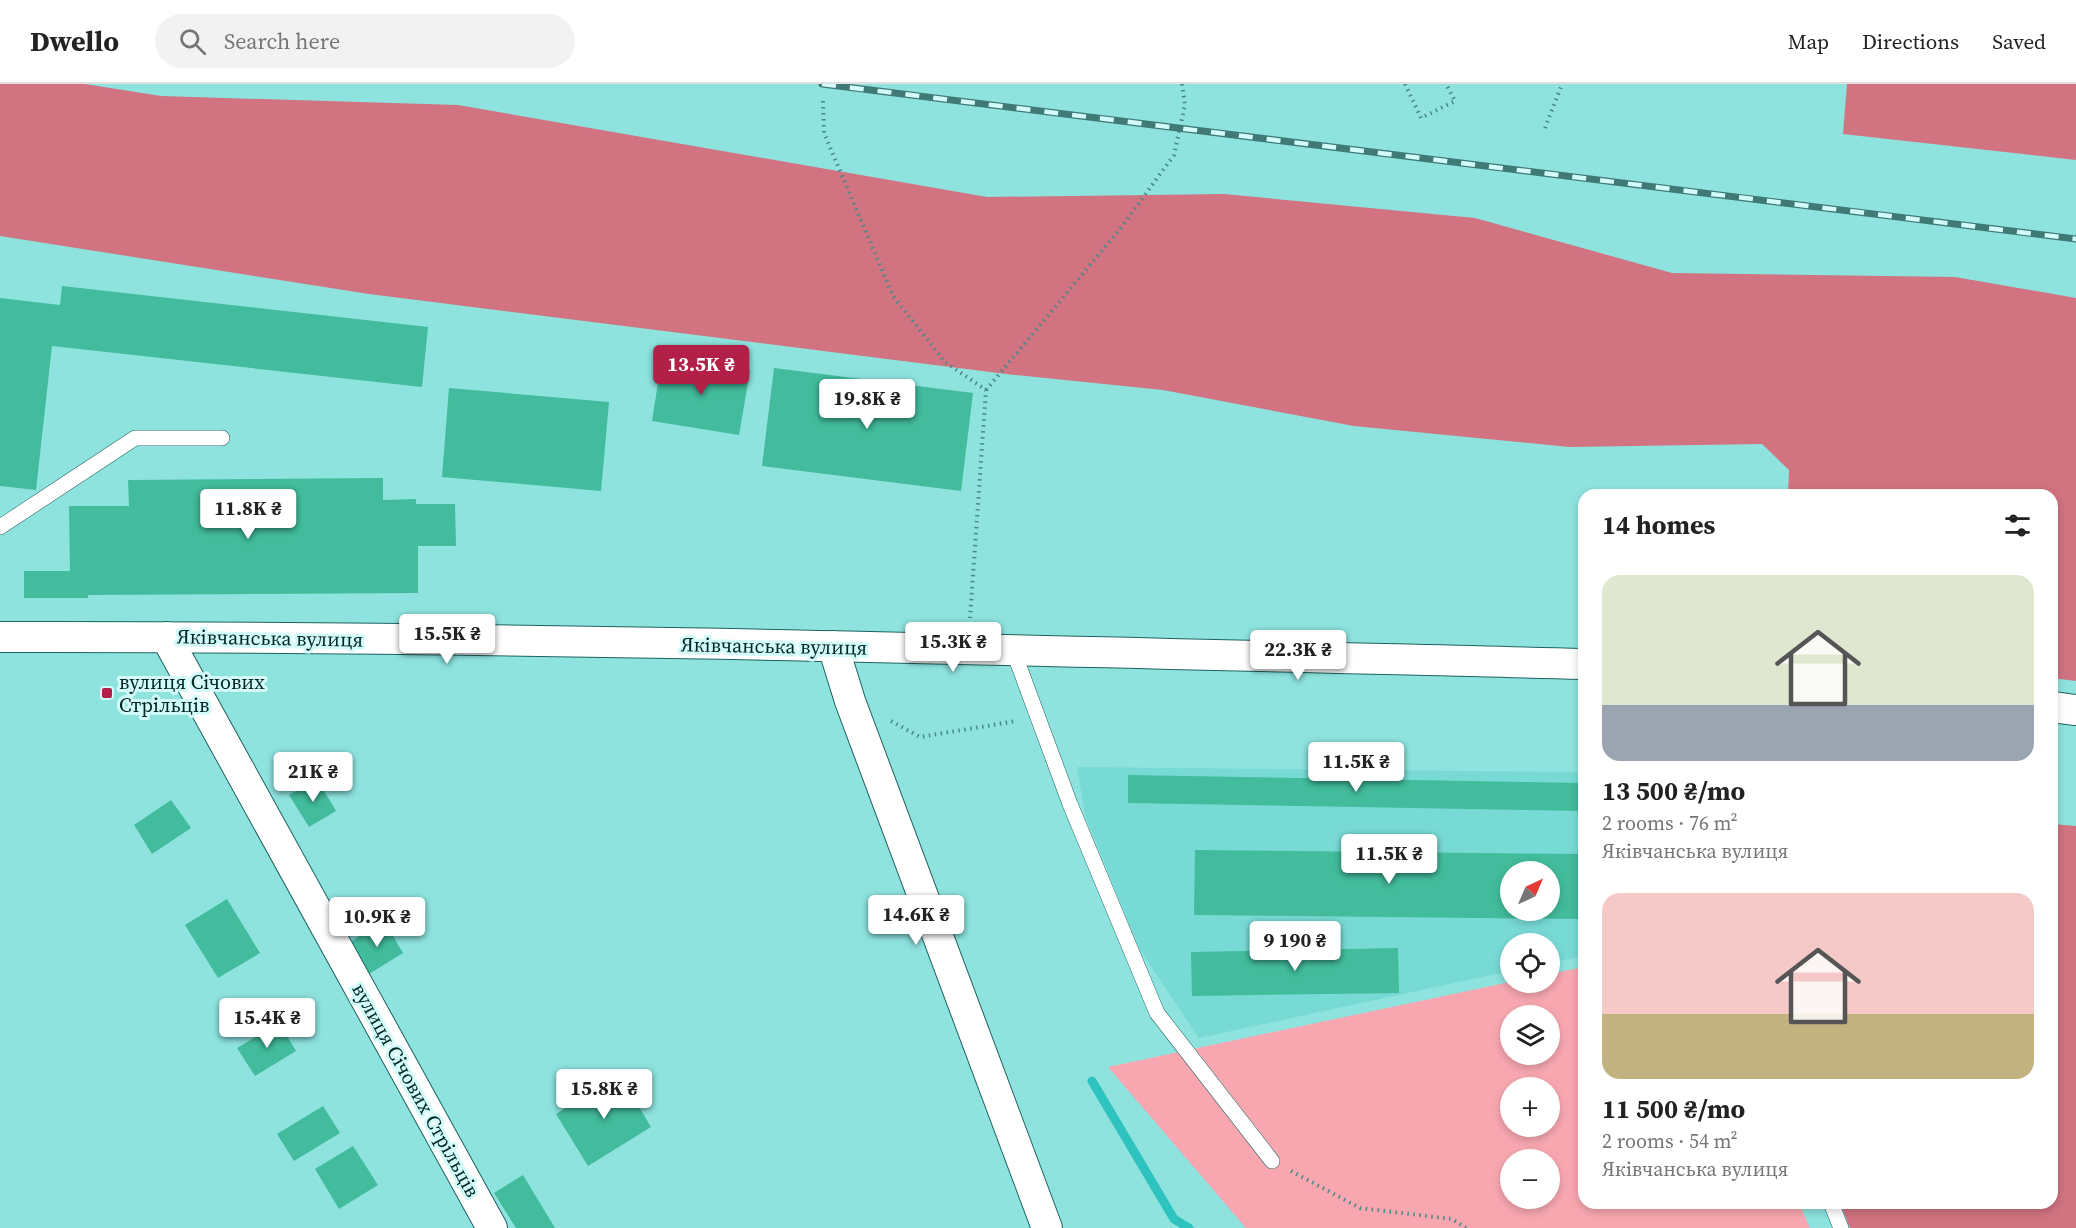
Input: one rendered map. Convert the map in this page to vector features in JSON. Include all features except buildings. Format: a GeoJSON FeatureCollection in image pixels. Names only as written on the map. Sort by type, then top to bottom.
{"type":"FeatureCollection","features":[{"type":"Feature","properties":{"kind":"street","name":"Яківчанська вулиця"},"geometry":{"type":"LineString","coordinates":[[0,637],[832,646],[1578,664]]}},
{"type":"Feature","properties":{"kind":"street","name":"вулиця Січових Стрільців"},"geometry":{"type":"LineString","coordinates":[[166,637],[492,1228]]}},
{"type":"Feature","properties":{"kind":"street"},"geometry":{"type":"LineString","coordinates":[[832,646],[850,700],[1047,1228]]}},
{"type":"Feature","properties":{"kind":"street"},"geometry":{"type":"LineString","coordinates":[[2058,708],[2076,710]]}},
{"type":"Feature","properties":{"kind":"lane"},"geometry":{"type":"LineString","coordinates":[[0,527],[135,438],[222,438]]}},
{"type":"Feature","properties":{"kind":"lane"},"geometry":{"type":"LineString","coordinates":[[1013,650],[1070,804],[1157,1013],[1272,1161]]}},
{"type":"Feature","properties":{"kind":"lane"},"geometry":{"type":"LineString","coordinates":[[1833,1209],[1841,1228]]}},
{"type":"Feature","properties":{"kind":"path"},"geometry":{"type":"LineString","coordinates":[[968,649],[986,390],[1120,229],[1173,154],[1185,105],[1182,84]]}},
{"type":"Feature","properties":{"kind":"path"},"geometry":{"type":"LineString","coordinates":[[1405,84],[1421,118],[1455,101],[1446,84]]}},
{"type":"Feature","properties":{"kind":"path"},"geometry":{"type":"LineString","coordinates":[[1545,128],[1562,84]]}},
{"type":"Feature","properties":{"kind":"path"},"geometry":{"type":"LineString","coordinates":[[823,101],[824,133],[893,296],[945,362],[986,390]]}},
{"type":"Feature","properties":{"kind":"path"},"geometry":{"type":"LineString","coordinates":[[850,700],[920,737],[1039,717]]}},
{"type":"Feature","properties":{"kind":"path"},"geometry":{"type":"LineString","coordinates":[[1272,1161],[1360,1208],[1452,1219],[1466,1228]]}},
{"type":"Feature","properties":{"kind":"shaded area"},"geometry":{"type":"Polygon","coordinates":[[[0,84],[85,84],[161,96],[458,105],[987,197],[1224,194],[1475,218],[1672,273],[1955,277],[2076,298],[2076,681],[2058,679],[2058,489],[1788,489],[1789,470],[1762,444],[1569,447],[1354,426],[1163,390],[1006,374],[369,294],[0,236],[0,84]]]}},
{"type":"Feature","properties":{"kind":"shaded area"},"geometry":{"type":"Polygon","coordinates":[[[1847,84],[2076,84],[2076,160],[1843,134],[1847,84]]]}},
{"type":"Feature","properties":{"kind":"shaded area"},"geometry":{"type":"Polygon","coordinates":[[[1077,767],[1578,772],[1578,957],[1560,961],[1560,933],[1500,933],[1500,973],[1199,1038],[1140,950],[1085,816],[1077,767]]]}},
{"type":"Feature","properties":{"kind":"shaded area"},"geometry":{"type":"Polygon","coordinates":[[[2058,824],[2076,826],[2076,1228],[1850,1228],[1842,1209],[2058,1209],[2058,824]]]}},
{"type":"Feature","properties":{"kind":"shaded area"},"geometry":{"type":"Polygon","coordinates":[[[1578,968],[1578,1209],[1802,1209],[1810,1228],[1246,1228],[1108,1067],[1500,984],[1500,993],[1560,993],[1560,972],[1578,968]]]}},
{"type":"Feature","properties":{"kind":"waterway"},"geometry":{"type":"LineString","coordinates":[[1092,1081],[1174,1219],[1189,1228]]}},
{"type":"Feature","properties":{"kind":"railway"},"geometry":{"type":"LineString","coordinates":[[822,84],[2076,239]]}},
{"type":"Feature","properties":{"kind":"place","name":"вулиця Січових Стрільців"},"geometry":{"type":"Point","coordinates":[107,693]}}]}
